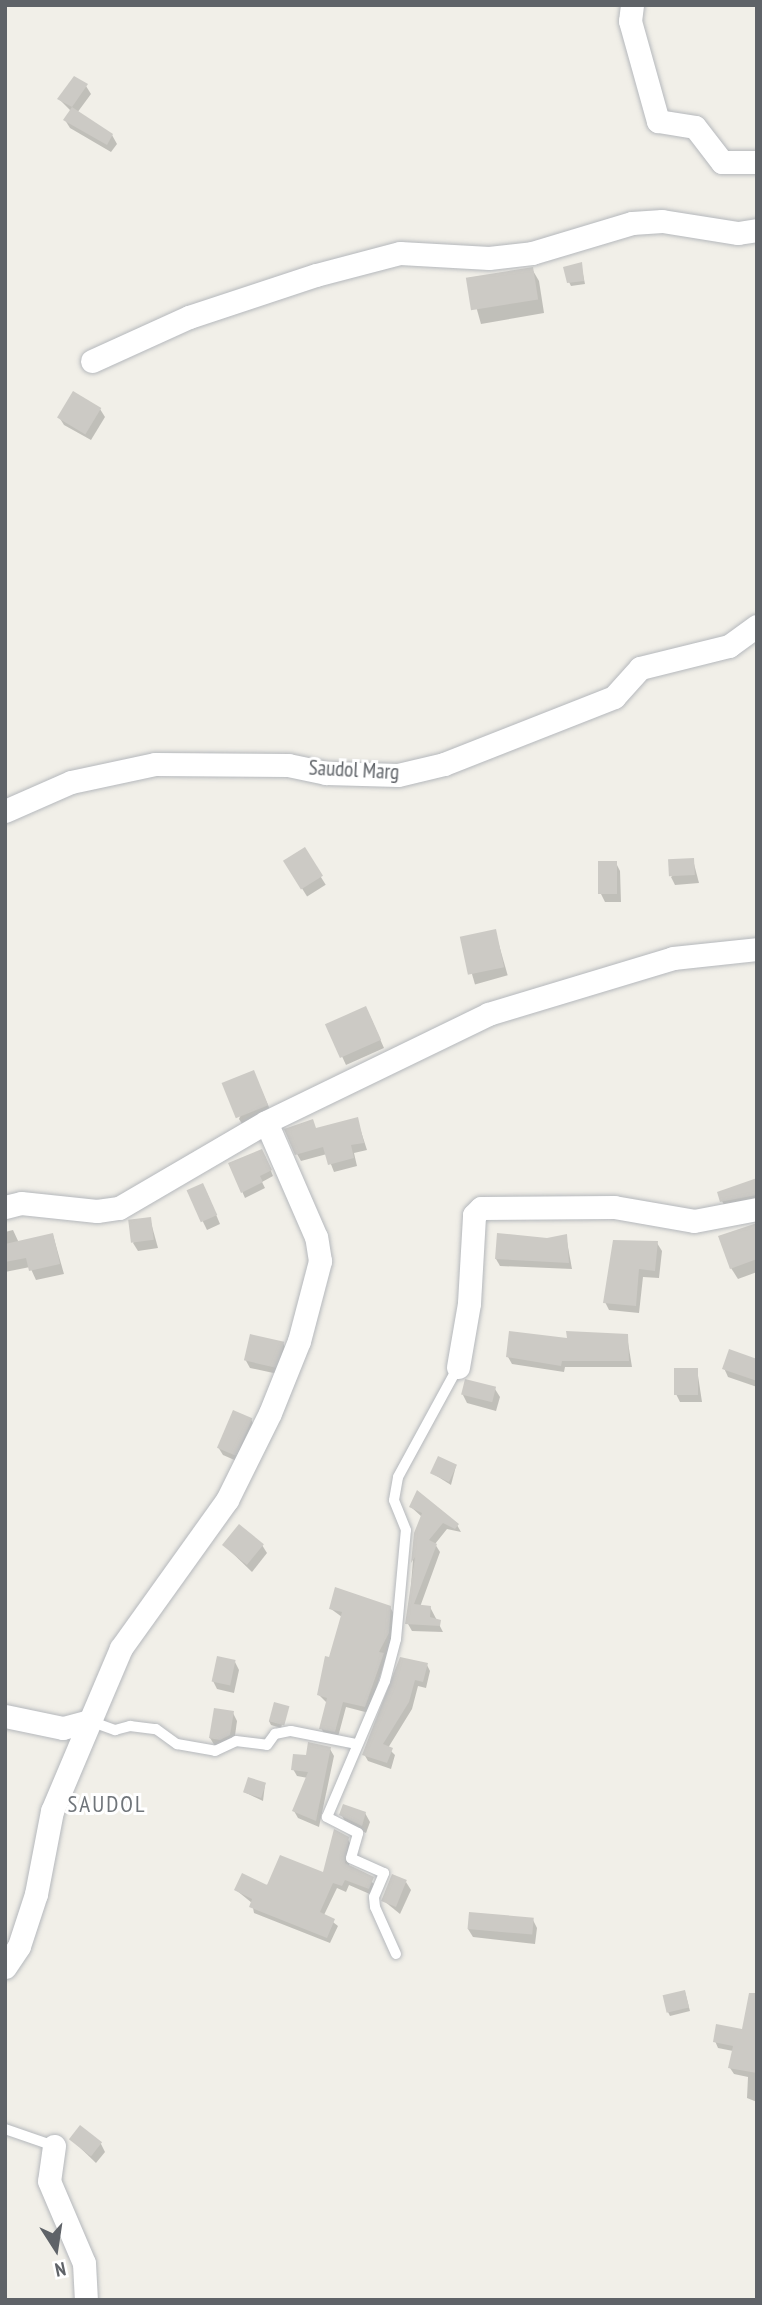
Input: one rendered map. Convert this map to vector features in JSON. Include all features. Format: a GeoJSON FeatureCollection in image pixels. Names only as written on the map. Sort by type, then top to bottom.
{"type":"FeatureCollection","features":[{"type":"Feature","properties":{"kind":"street"},"geometry":{"type":"LineString","coordinates":[[632,5],[630,21],[658,121],[695,127],[722,162],[757,162]]}},
{"type":"Feature","properties":{"kind":"street"},"geometry":{"type":"LineString","coordinates":[[92,360],[189,317],[316,275],[400,253],[489,258],[532,253],[632,223],[662,221],[738,233],[757,230]]}},
{"type":"Feature","properties":{"kind":"street","name":"Saudol Marg"},"geometry":{"type":"LineString","coordinates":[[5,811],[71,782],[155,764],[288,765],[326,773],[398,775],[444,764],[614,697],[640,667],[729,646],[757,626]]}},
{"type":"Feature","properties":{"kind":"street"},"geometry":{"type":"LineString","coordinates":[[5,1207],[21,1203],[97,1211],[119,1208],[266,1122],[488,1014],[673,958],[757,949]]}},
{"type":"Feature","properties":{"kind":"street"},"geometry":{"type":"LineString","coordinates":[[5,1967],[19,1946],[36,1894],[52,1811],[121,1648],[227,1500],[270,1413],[314,1292],[320,1261],[316,1237],[266,1122]]}},
{"type":"Feature","properties":{"kind":"street"},"geometry":{"type":"LineString","coordinates":[[458,1367],[469,1303],[474,1215],[481,1208],[614,1208],[694,1221],[757,1209]]}},
{"type":"Feature","properties":{"kind":"street"},"geometry":{"type":"LineString","coordinates":[[5,1716],[63,1728],[90,1721]]}},
{"type":"Feature","properties":{"kind":"street"},"geometry":{"type":"LineString","coordinates":[[54,2146],[49,2181],[85,2263],[86,2300]]}},
{"type":"Feature","properties":{"kind":"lane"},"geometry":{"type":"LineString","coordinates":[[396,1954],[375,1907],[384,1873],[351,1858],[358,1833],[327,1817],[356,1744],[386,1681],[396,1639],[406,1530],[394,1500],[398,1477],[458,1367]]}},
{"type":"Feature","properties":{"kind":"lane"},"geometry":{"type":"LineString","coordinates":[[90,1721],[116,1730],[130,1726],[156,1730],[177,1744],[215,1751],[236,1741],[267,1745],[275,1734],[290,1731],[356,1744]]}},
{"type":"Feature","properties":{"kind":"lane"},"geometry":{"type":"LineString","coordinates":[[5,2129],[54,2146]]}},
{"type":"Feature","properties":{"kind":"building"},"geometry":{"type":"Polygon","coordinates":[[[74,76],[88,84],[72,107],[57,99],[74,76]]]}},
{"type":"Feature","properties":{"kind":"building"},"geometry":{"type":"Polygon","coordinates":[[[72,107],[113,134],[107,145],[63,120],[72,107]]]}},
{"type":"Feature","properties":{"kind":"building"},"geometry":{"type":"Polygon","coordinates":[[[582,262],[584,281],[567,283],[563,267],[582,262]]]}},
{"type":"Feature","properties":{"kind":"building"},"geometry":{"type":"Polygon","coordinates":[[[533,267],[538,300],[471,310],[466,278],[533,267]]]}},
{"type":"Feature","properties":{"kind":"building"},"geometry":{"type":"Polygon","coordinates":[[[73,391],[101,408],[85,435],[57,418],[73,391]]]}},
{"type":"Feature","properties":{"kind":"building"},"geometry":{"type":"Polygon","coordinates":[[[305,847],[323,876],[301,890],[283,861],[305,847]]]}},
{"type":"Feature","properties":{"kind":"building"},"geometry":{"type":"Polygon","coordinates":[[[694,858],[695,875],[669,876],[668,859],[694,858]]]}},
{"type":"Feature","properties":{"kind":"building"},"geometry":{"type":"Polygon","coordinates":[[[598,861],[617,861],[617,894],[598,894],[598,861]]]}},
{"type":"Feature","properties":{"kind":"building"},"geometry":{"type":"Polygon","coordinates":[[[496,929],[504,967],[468,975],[460,937],[496,929]]]}},
{"type":"Feature","properties":{"kind":"building"},"geometry":{"type":"Polygon","coordinates":[[[366,1006],[381,1040],[340,1058],[325,1024],[366,1006]]]}},
{"type":"Feature","properties":{"kind":"building"},"geometry":{"type":"Polygon","coordinates":[[[254,1070],[268,1105],[236,1118],[222,1083],[254,1070]]]}},
{"type":"Feature","properties":{"kind":"building"},"geometry":{"type":"Polygon","coordinates":[[[358,1117],[364,1143],[351,1145],[354,1158],[328,1165],[323,1147],[295,1155],[284,1129],[313,1119],[316,1128],[358,1117]]]}},
{"type":"Feature","properties":{"kind":"building"},"geometry":{"type":"Polygon","coordinates":[[[262,1149],[272,1170],[260,1176],[263,1182],[241,1193],[228,1163],[262,1149]]]}},
{"type":"Feature","properties":{"kind":"building"},"geometry":{"type":"Polygon","coordinates":[[[757,1178],[757,1195],[720,1202],[717,1192],[757,1178]]]}},
{"type":"Feature","properties":{"kind":"building"},"geometry":{"type":"Polygon","coordinates":[[[203,1183],[217,1215],[201,1222],[187,1190],[203,1183]]]}},
{"type":"Feature","properties":{"kind":"building"},"geometry":{"type":"Polygon","coordinates":[[[151,1217],[154,1240],[131,1243],[128,1220],[151,1217]]]}},
{"type":"Feature","properties":{"kind":"building"},"geometry":{"type":"Polygon","coordinates":[[[757,1223],[757,1259],[730,1269],[718,1236],[757,1223]]]}},
{"type":"Feature","properties":{"kind":"building"},"geometry":{"type":"Polygon","coordinates":[[[53,1233],[60,1264],[29,1271],[26,1258],[5,1262],[5,1244],[53,1233]]]}},
{"type":"Feature","properties":{"kind":"building"},"geometry":{"type":"Polygon","coordinates":[[[497,1233],[547,1238],[567,1234],[569,1263],[495,1259],[497,1233]]]}},
{"type":"Feature","properties":{"kind":"building"},"geometry":{"type":"Polygon","coordinates":[[[613,1240],[658,1241],[655,1271],[639,1269],[636,1306],[603,1303],[613,1240]]]}},
{"type":"Feature","properties":{"kind":"building"},"geometry":{"type":"Polygon","coordinates":[[[509,1331],[567,1338],[566,1331],[628,1334],[629,1361],[562,1361],[561,1366],[506,1357],[509,1331]]]}},
{"type":"Feature","properties":{"kind":"building"},"geometry":{"type":"Polygon","coordinates":[[[250,1334],[284,1342],[278,1368],[244,1360],[250,1334]]]}},
{"type":"Feature","properties":{"kind":"building"},"geometry":{"type":"Polygon","coordinates":[[[729,1349],[757,1359],[757,1381],[722,1369],[729,1349]]]}},
{"type":"Feature","properties":{"kind":"building"},"geometry":{"type":"Polygon","coordinates":[[[674,1368],[698,1368],[698,1395],[674,1395],[674,1368]]]}},
{"type":"Feature","properties":{"kind":"building"},"geometry":{"type":"Polygon","coordinates":[[[465,1379],[496,1387],[492,1402],[461,1395],[465,1379]]]}},
{"type":"Feature","properties":{"kind":"building"},"geometry":{"type":"Polygon","coordinates":[[[233,1410],[252,1418],[236,1456],[217,1448],[233,1410]]]}},
{"type":"Feature","properties":{"kind":"building"},"geometry":{"type":"Polygon","coordinates":[[[438,1456],[457,1465],[449,1482],[430,1473],[438,1456]]]}},
{"type":"Feature","properties":{"kind":"building"},"geometry":{"type":"Polygon","coordinates":[[[417,1490],[459,1524],[455,1529],[443,1523],[429,1540],[437,1544],[414,1604],[431,1606],[430,1617],[441,1620],[440,1626],[405,1624],[415,1557],[411,1563],[414,1533],[422,1513],[409,1507],[417,1490]]]}},
{"type":"Feature","properties":{"kind":"building"},"geometry":{"type":"Polygon","coordinates":[[[239,1524],[264,1544],[247,1565],[222,1545],[239,1524]]]}},
{"type":"Feature","properties":{"kind":"building"},"geometry":{"type":"Polygon","coordinates":[[[335,1587],[391,1606],[389,1633],[379,1652],[384,1653],[365,1707],[343,1702],[335,1732],[319,1729],[327,1698],[317,1695],[325,1656],[329,1657],[342,1612],[329,1609],[335,1587]]]}},
{"type":"Feature","properties":{"kind":"building"},"geometry":{"type":"Polygon","coordinates":[[[217,1656],[236,1660],[230,1685],[212,1681],[217,1656]]]}},
{"type":"Feature","properties":{"kind":"building"},"geometry":{"type":"Polygon","coordinates":[[[400,1657],[428,1663],[423,1682],[415,1680],[409,1702],[383,1744],[393,1748],[387,1763],[362,1755],[400,1657]]]}},
{"type":"Feature","properties":{"kind":"building"},"geometry":{"type":"Polygon","coordinates":[[[274,1702],[289,1706],[284,1725],[269,1721],[274,1702]]]}},
{"type":"Feature","properties":{"kind":"building"},"geometry":{"type":"Polygon","coordinates":[[[214,1708],[234,1711],[230,1735],[220,1740],[209,1738],[214,1708]]]}},
{"type":"Feature","properties":{"kind":"building"},"geometry":{"type":"Polygon","coordinates":[[[308,1742],[331,1747],[316,1821],[292,1811],[308,1772],[291,1770],[293,1754],[306,1755],[308,1742]]]}},
{"type":"Feature","properties":{"kind":"building"},"geometry":{"type":"Polygon","coordinates":[[[248,1777],[266,1783],[261,1798],[243,1792],[248,1777]]]}},
{"type":"Feature","properties":{"kind":"building"},"geometry":{"type":"Polygon","coordinates":[[[343,1804],[366,1812],[362,1826],[339,1815],[343,1804]]]}},
{"type":"Feature","properties":{"kind":"building"},"geometry":{"type":"Polygon","coordinates":[[[334,1829],[349,1837],[345,1863],[374,1877],[369,1889],[345,1880],[342,1886],[333,1883],[320,1912],[335,1919],[327,1938],[249,1907],[252,1899],[234,1890],[242,1873],[267,1885],[280,1855],[323,1872],[334,1829]]]}},
{"type":"Feature","properties":{"kind":"building"},"geometry":{"type":"Polygon","coordinates":[[[392,1874],[407,1880],[396,1907],[381,1901],[392,1874]]]}},
{"type":"Feature","properties":{"kind":"building"},"geometry":{"type":"Polygon","coordinates":[[[469,1912],[534,1918],[532,1935],[468,1929],[469,1912]]]}},
{"type":"Feature","properties":{"kind":"building"},"geometry":{"type":"Polygon","coordinates":[[[685,1990],[689,2008],[667,2013],[663,1995],[685,1990]]]}},
{"type":"Feature","properties":{"kind":"building"},"geometry":{"type":"Polygon","coordinates":[[[749,1993],[757,1993],[757,2073],[728,2068],[733,2046],[713,2042],[716,2024],[742,2029],[749,1993]]]}},
{"type":"Feature","properties":{"kind":"building"},"geometry":{"type":"Polygon","coordinates":[[[80,2125],[102,2142],[91,2156],[69,2139],[80,2125]]]}},
{"type":"Feature","properties":{"kind":"district","name":"SAUDOL"},"geometry":{"type":"Point","coordinates":[107,1804]}}]}
